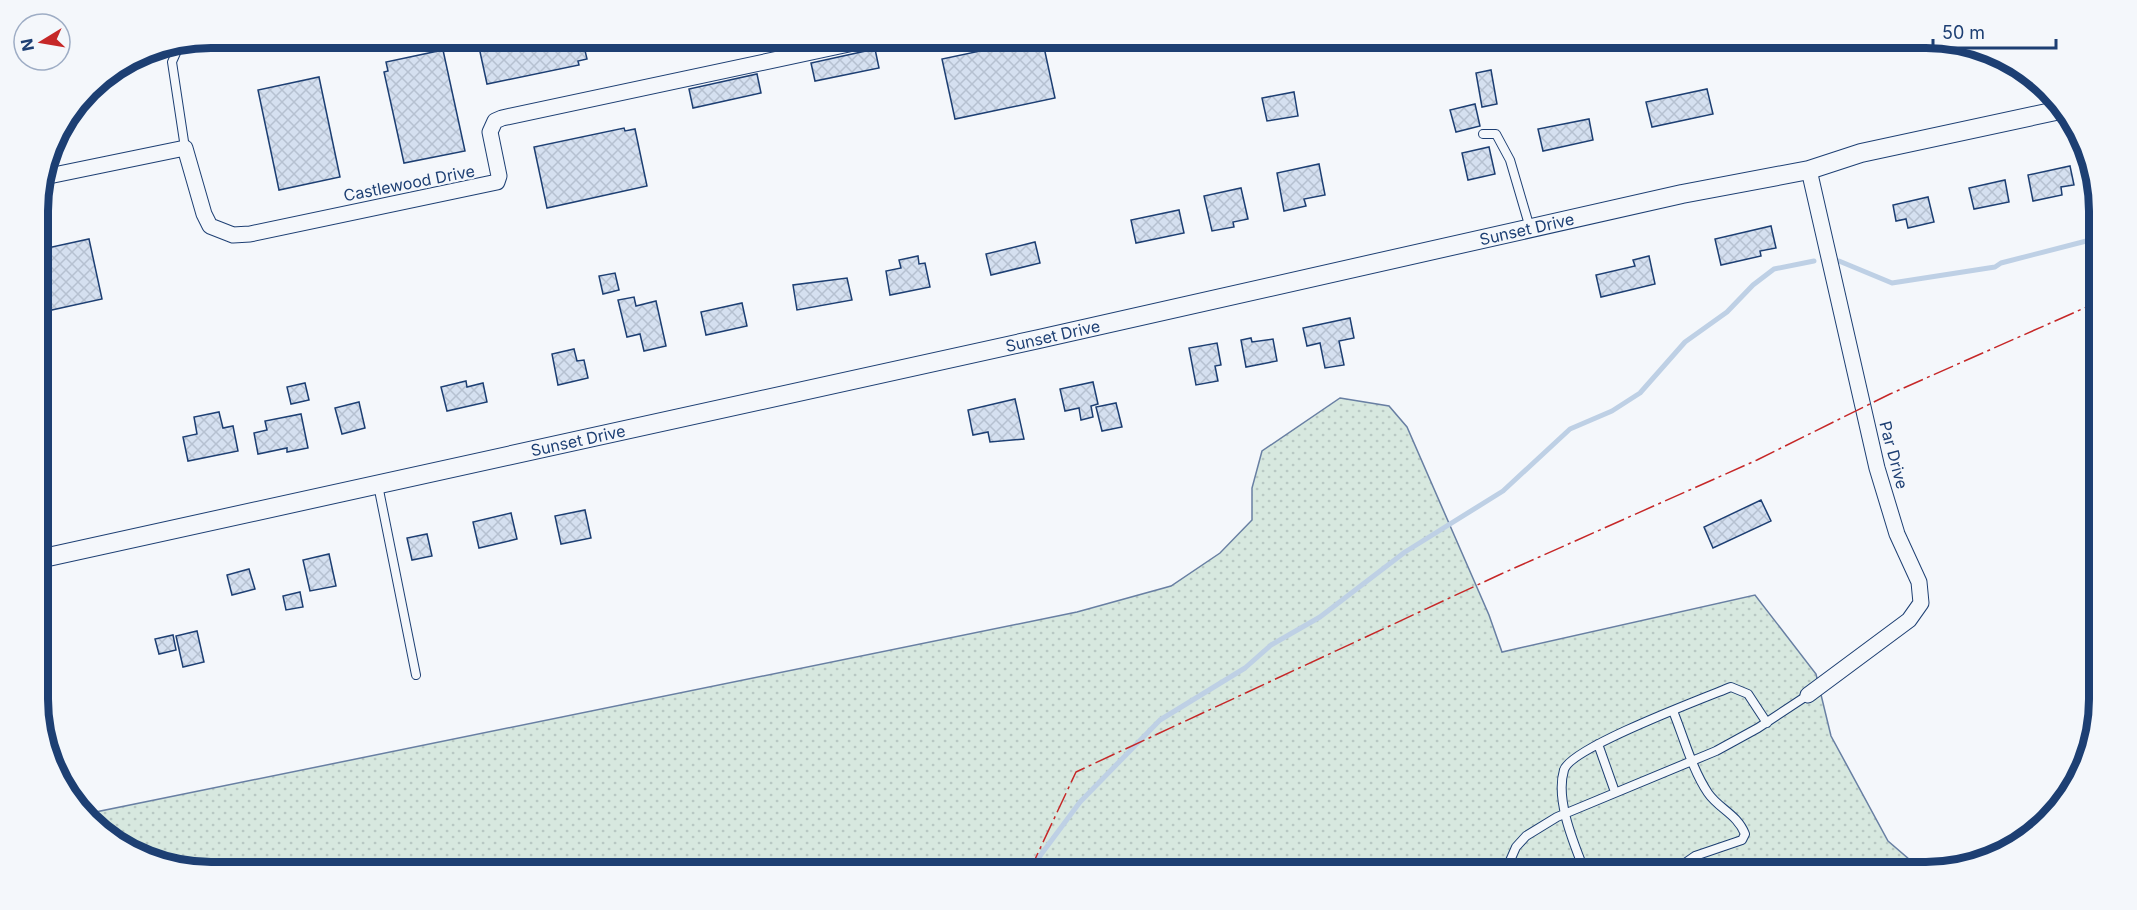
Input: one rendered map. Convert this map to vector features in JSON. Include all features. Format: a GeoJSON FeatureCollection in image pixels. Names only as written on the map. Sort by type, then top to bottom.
{"type":"FeatureCollection","features":[{"type":"Feature","properties":{"kind":"street","name":"Castlewood Drive"},"geometry":{"type":"LineString","coordinates":[[186,148],[204,214],[210,226],[233,235],[250,234],[497,182],[499,176],[490,132],[495,121],[502,118],[831,48]]}},
{"type":"Feature","properties":{"kind":"street","name":"Sunset Drive"},"geometry":{"type":"LineString","coordinates":[[48,557],[1682,194],[1809,170],[1861,153],[2054,111]]}},
{"type":"Feature","properties":{"kind":"street"},"geometry":{"type":"LineString","coordinates":[[53,175],[186,148]]}},
{"type":"Feature","properties":{"kind":"street","name":"Par Drive"},"geometry":{"type":"LineString","coordinates":[[1808,695],[1909,620],[1921,603],[1919,582],[1897,534],[1877,468],[1809,170]]}},
{"type":"Feature","properties":{"kind":"lane"},"geometry":{"type":"LineString","coordinates":[[177,52],[172,62],[186,148]]}},
{"type":"Feature","properties":{"kind":"lane"},"geometry":{"type":"LineString","coordinates":[[1483,134],[1496,134],[1510,160],[1530,228]]}},
{"type":"Feature","properties":{"kind":"lane"},"geometry":{"type":"LineString","coordinates":[[378,485],[416,675]]}},
{"type":"Feature","properties":{"kind":"lane"},"geometry":{"type":"LineString","coordinates":[[1582,862],[1565,813],[1564,770],[1569,762],[1598,744],[1731,687],[1748,694],[1767,723]]}},
{"type":"Feature","properties":{"kind":"lane"},"geometry":{"type":"LineString","coordinates":[[1509,862],[1516,847],[1526,836],[1565,813],[1692,760],[1767,723],[1808,695]]}},
{"type":"Feature","properties":{"kind":"lane"},"geometry":{"type":"LineString","coordinates":[[1673,711],[1692,760],[1710,796],[1736,817],[1745,834],[1742,840],[1695,856],[1686,862]]}},
{"type":"Feature","properties":{"kind":"lane"},"geometry":{"type":"LineString","coordinates":[[1598,744],[1615,792]]}},
{"type":"Feature","properties":{"kind":"shaded area"},"geometry":{"type":"Polygon","coordinates":[[[1340,398],[1389,406],[1407,427],[1489,615],[1502,652],[1755,595],[1816,674],[1831,736],[1888,841],[1912,862],[200,862],[148,850],[129,840],[94,812],[1077,612],[1171,586],[1220,553],[1252,520],[1252,488],[1262,451],[1340,398]]]}},
{"type":"Feature","properties":{"kind":"building"},"geometry":{"type":"Polygon","coordinates":[[[479,48],[584,48],[587,59],[578,61],[579,65],[487,84],[479,48]]]}},
{"type":"Feature","properties":{"kind":"building"},"geometry":{"type":"Polygon","coordinates":[[[994,48],[1044,48],[1055,98],[955,119],[942,59],[994,48]]]}},
{"type":"Feature","properties":{"kind":"building"},"geometry":{"type":"Polygon","coordinates":[[[875,49],[879,68],[815,81],[811,63],[875,49]]]}},
{"type":"Feature","properties":{"kind":"building"},"geometry":{"type":"Polygon","coordinates":[[[443,50],[465,151],[404,163],[384,72],[388,71],[386,62],[443,50]]]}},
{"type":"Feature","properties":{"kind":"building"},"geometry":{"type":"Polygon","coordinates":[[[1491,70],[1497,104],[1482,107],[1476,73],[1491,70]]]}},
{"type":"Feature","properties":{"kind":"building"},"geometry":{"type":"Polygon","coordinates":[[[757,74],[761,93],[693,108],[689,89],[757,74]]]}},
{"type":"Feature","properties":{"kind":"building"},"geometry":{"type":"Polygon","coordinates":[[[319,77],[340,177],[279,190],[258,90],[319,77]]]}},
{"type":"Feature","properties":{"kind":"building"},"geometry":{"type":"Polygon","coordinates":[[[1707,89],[1713,114],[1652,127],[1646,102],[1707,89]]]}},
{"type":"Feature","properties":{"kind":"building"},"geometry":{"type":"Polygon","coordinates":[[[1294,92],[1298,116],[1267,121],[1262,98],[1294,92]]]}},
{"type":"Feature","properties":{"kind":"building"},"geometry":{"type":"Polygon","coordinates":[[[1475,104],[1480,126],[1456,132],[1450,110],[1475,104]]]}},
{"type":"Feature","properties":{"kind":"building"},"geometry":{"type":"Polygon","coordinates":[[[1589,119],[1593,140],[1543,151],[1538,129],[1589,119]]]}},
{"type":"Feature","properties":{"kind":"building"},"geometry":{"type":"Polygon","coordinates":[[[624,128],[625,131],[635,129],[647,186],[547,208],[534,147],[624,128]]]}},
{"type":"Feature","properties":{"kind":"building"},"geometry":{"type":"Polygon","coordinates":[[[1489,147],[1495,174],[1468,180],[1462,153],[1489,147]]]}},
{"type":"Feature","properties":{"kind":"building"},"geometry":{"type":"Polygon","coordinates":[[[1319,164],[1325,195],[1304,199],[1306,206],[1284,211],[1277,173],[1319,164]]]}},
{"type":"Feature","properties":{"kind":"building"},"geometry":{"type":"Polygon","coordinates":[[[2070,166],[2074,185],[2061,187],[2062,195],[2033,201],[2028,175],[2070,166]]]}},
{"type":"Feature","properties":{"kind":"building"},"geometry":{"type":"Polygon","coordinates":[[[2005,180],[2009,202],[1974,209],[1969,188],[2005,180]]]}},
{"type":"Feature","properties":{"kind":"building"},"geometry":{"type":"Polygon","coordinates":[[[1241,188],[1248,219],[1233,222],[1234,227],[1212,231],[1204,196],[1241,188]]]}},
{"type":"Feature","properties":{"kind":"building"},"geometry":{"type":"Polygon","coordinates":[[[1928,197],[1934,222],[1908,228],[1906,219],[1896,221],[1893,205],[1928,197]]]}},
{"type":"Feature","properties":{"kind":"building"},"geometry":{"type":"Polygon","coordinates":[[[1179,210],[1184,233],[1136,243],[1131,220],[1179,210]]]}},
{"type":"Feature","properties":{"kind":"building"},"geometry":{"type":"Polygon","coordinates":[[[1771,226],[1776,248],[1760,251],[1761,256],[1721,265],[1715,239],[1771,226]]]}},
{"type":"Feature","properties":{"kind":"building"},"geometry":{"type":"Polygon","coordinates":[[[89,239],[102,299],[48,311],[48,248],[89,239]]]}},
{"type":"Feature","properties":{"kind":"building"},"geometry":{"type":"Polygon","coordinates":[[[1035,242],[1040,263],[991,275],[986,254],[1035,242]]]}},
{"type":"Feature","properties":{"kind":"building"},"geometry":{"type":"Polygon","coordinates":[[[918,256],[919,264],[925,263],[930,287],[890,295],[886,271],[901,268],[899,260],[918,256]]]}},
{"type":"Feature","properties":{"kind":"building"},"geometry":{"type":"Polygon","coordinates":[[[1649,256],[1655,284],[1601,297],[1596,275],[1635,266],[1633,260],[1649,256]]]}},
{"type":"Feature","properties":{"kind":"building"},"geometry":{"type":"Polygon","coordinates":[[[615,273],[619,290],[603,294],[599,276],[615,273]]]}},
{"type":"Feature","properties":{"kind":"building"},"geometry":{"type":"Polygon","coordinates":[[[847,278],[852,300],[797,310],[793,285],[847,278]]]}},
{"type":"Feature","properties":{"kind":"building"},"geometry":{"type":"Polygon","coordinates":[[[634,297],[636,306],[656,301],[666,346],[644,351],[640,334],[627,337],[618,300],[634,297]]]}},
{"type":"Feature","properties":{"kind":"building"},"geometry":{"type":"Polygon","coordinates":[[[742,303],[747,326],[706,335],[701,312],[742,303]]]}},
{"type":"Feature","properties":{"kind":"building"},"geometry":{"type":"Polygon","coordinates":[[[1350,318],[1354,338],[1339,341],[1344,365],[1325,368],[1320,343],[1307,346],[1303,328],[1350,318]]]}},
{"type":"Feature","properties":{"kind":"building"},"geometry":{"type":"Polygon","coordinates":[[[1251,338],[1252,342],[1273,339],[1277,361],[1246,367],[1241,340],[1251,338]]]}},
{"type":"Feature","properties":{"kind":"building"},"geometry":{"type":"Polygon","coordinates":[[[1217,343],[1221,365],[1215,366],[1218,381],[1196,385],[1189,348],[1217,343]]]}},
{"type":"Feature","properties":{"kind":"building"},"geometry":{"type":"Polygon","coordinates":[[[574,349],[577,361],[584,360],[588,378],[558,385],[552,354],[574,349]]]}},
{"type":"Feature","properties":{"kind":"building"},"geometry":{"type":"Polygon","coordinates":[[[466,381],[467,387],[483,383],[487,402],[447,411],[441,387],[466,381]]]}},
{"type":"Feature","properties":{"kind":"building"},"geometry":{"type":"Polygon","coordinates":[[[1093,382],[1098,404],[1091,406],[1093,417],[1081,420],[1079,408],[1065,411],[1060,389],[1093,382]]]}},
{"type":"Feature","properties":{"kind":"building"},"geometry":{"type":"Polygon","coordinates":[[[305,383],[309,400],[291,404],[287,387],[305,383]]]}},
{"type":"Feature","properties":{"kind":"building"},"geometry":{"type":"Polygon","coordinates":[[[1015,399],[1024,439],[990,442],[988,432],[973,435],[968,410],[1015,399]]]}},
{"type":"Feature","properties":{"kind":"building"},"geometry":{"type":"Polygon","coordinates":[[[359,402],[365,428],[342,434],[335,408],[359,402]]]}},
{"type":"Feature","properties":{"kind":"building"},"geometry":{"type":"Polygon","coordinates":[[[1116,403],[1122,427],[1102,431],[1096,407],[1116,403]]]}},
{"type":"Feature","properties":{"kind":"building"},"geometry":{"type":"Polygon","coordinates":[[[219,412],[223,428],[233,426],[238,451],[188,461],[183,437],[197,434],[194,417],[219,412]]]}},
{"type":"Feature","properties":{"kind":"building"},"geometry":{"type":"Polygon","coordinates":[[[301,414],[308,448],[287,452],[287,448],[258,454],[254,433],[267,430],[265,421],[301,414]]]}},
{"type":"Feature","properties":{"kind":"building"},"geometry":{"type":"Polygon","coordinates":[[[1761,500],[1771,521],[1713,548],[1704,527],[1761,500]]]}},
{"type":"Feature","properties":{"kind":"building"},"geometry":{"type":"Polygon","coordinates":[[[585,510],[591,538],[561,544],[555,516],[585,510]]]}},
{"type":"Feature","properties":{"kind":"building"},"geometry":{"type":"Polygon","coordinates":[[[511,513],[517,539],[479,548],[473,522],[511,513]]]}},
{"type":"Feature","properties":{"kind":"building"},"geometry":{"type":"Polygon","coordinates":[[[427,534],[432,556],[412,560],[407,538],[427,534]]]}},
{"type":"Feature","properties":{"kind":"building"},"geometry":{"type":"Polygon","coordinates":[[[329,554],[336,586],[310,591],[303,560],[329,554]]]}},
{"type":"Feature","properties":{"kind":"building"},"geometry":{"type":"Polygon","coordinates":[[[249,569],[255,589],[232,595],[227,575],[249,569]]]}},
{"type":"Feature","properties":{"kind":"building"},"geometry":{"type":"Polygon","coordinates":[[[300,592],[303,607],[286,610],[283,596],[300,592]]]}},
{"type":"Feature","properties":{"kind":"building"},"geometry":{"type":"Polygon","coordinates":[[[197,631],[204,662],[183,667],[176,636],[197,631]]]}},
{"type":"Feature","properties":{"kind":"building"},"geometry":{"type":"Polygon","coordinates":[[[173,635],[176,650],[159,654],[155,639],[173,635]]]}},
{"type":"Feature","properties":{"kind":"waterway"},"geometry":{"type":"LineString","coordinates":[[1839,261],[1892,283],[1995,267],[2001,263],[2089,240]]}},
{"type":"Feature","properties":{"kind":"waterway"},"geometry":{"type":"LineString","coordinates":[[1035,862],[1080,802],[1160,720],[1245,668],[1271,645],[1320,617],[1405,552],[1503,491],[1570,429],[1612,411],[1640,393],[1685,342],[1727,312],[1753,285],[1774,269],[1814,261]]}},
{"type":"Feature","properties":{"kind":"power"},"geometry":{"type":"LineString","coordinates":[[1034,862],[1076,772],[1501,574],[1757,460],[1890,394],[2089,306]]}}]}
